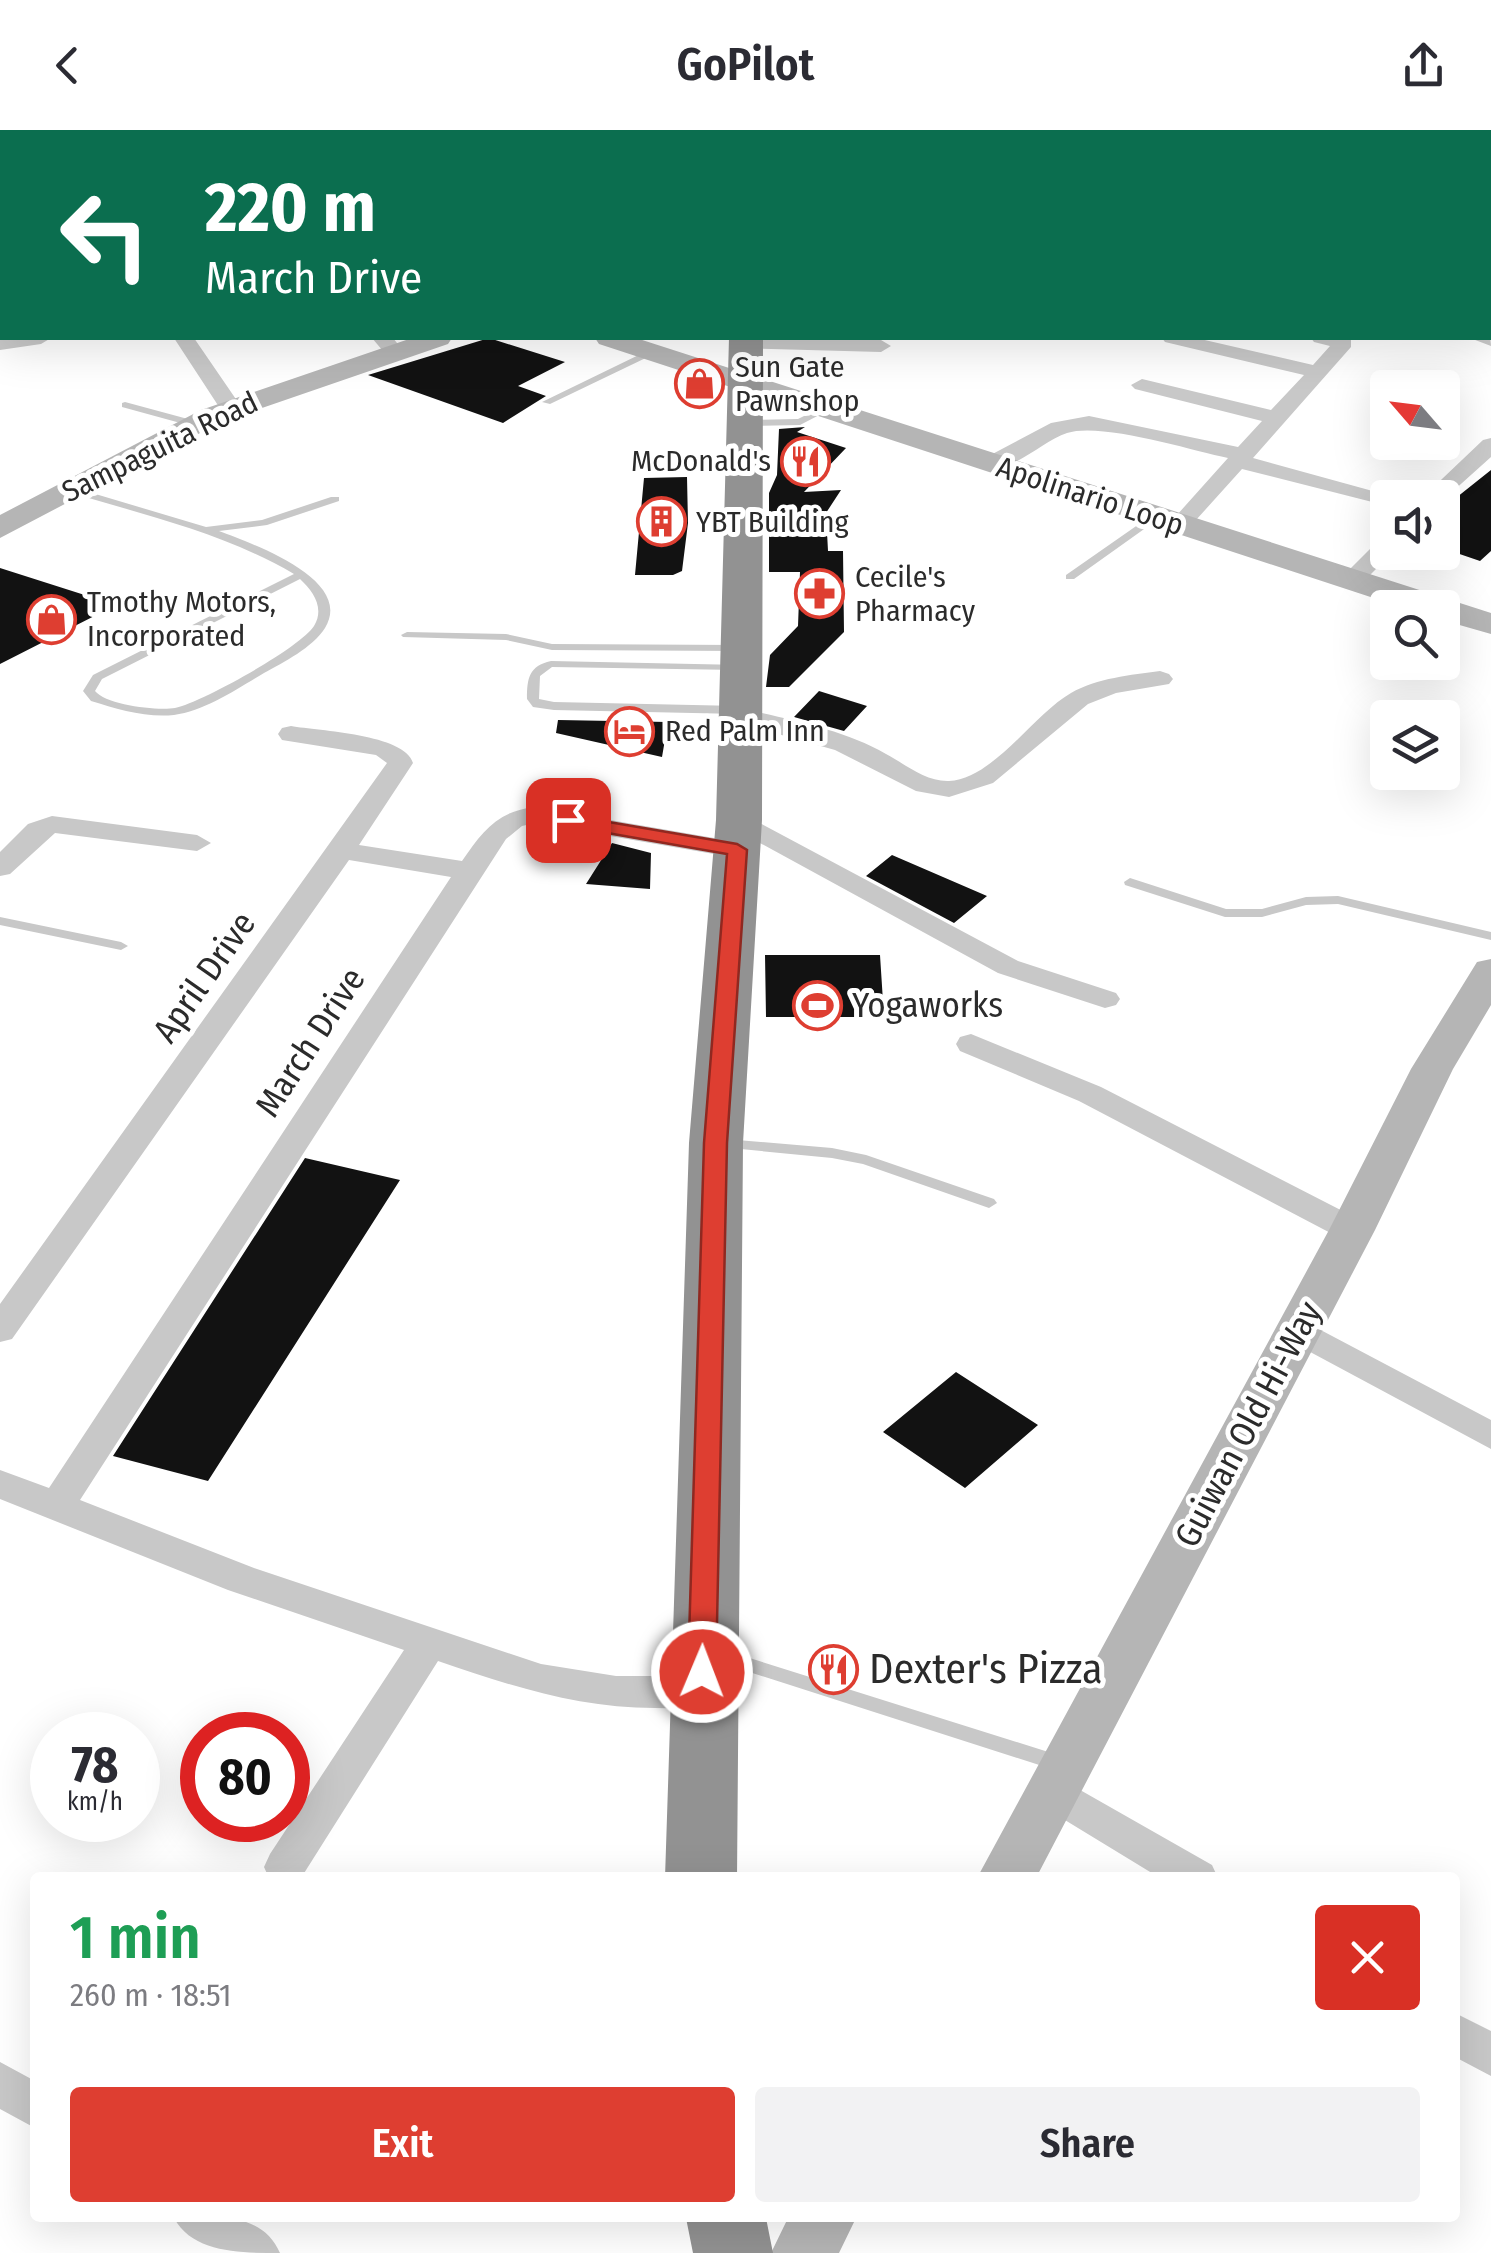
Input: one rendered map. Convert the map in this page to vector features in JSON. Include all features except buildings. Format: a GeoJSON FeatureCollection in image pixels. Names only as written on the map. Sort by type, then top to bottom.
{"type":"FeatureCollection","features":[{"type":"Feature","properties":{"kind":"highway"},"geometry":{"type":"LineString","coordinates":[[701,1872],[702,1671],[716,1143],[738,835],[745,372]]}},
{"type":"Feature","properties":{"kind":"highway"},"geometry":{"type":"LineString","coordinates":[[727,2222],[734,2253]]}},
{"type":"Feature","properties":{"kind":"street"},"geometry":{"type":"LineString","coordinates":[[0,344],[27,340]]}},
{"type":"Feature","properties":{"kind":"street"},"geometry":{"type":"LineString","coordinates":[[185,340],[231,408]]}},
{"type":"Feature","properties":{"kind":"street","name":"Sampaguita Road"},"geometry":{"type":"LineString","coordinates":[[1,526],[231,408],[389,345],[424,340]]}},
{"type":"Feature","properties":{"kind":"street"},"geometry":{"type":"LineString","coordinates":[[614,340],[745,372],[881,346]]}},
{"type":"Feature","properties":{"kind":"street"},"geometry":{"type":"LineString","coordinates":[[1181,340],[1318,372]]}},
{"type":"Feature","properties":{"kind":"street"},"geometry":{"type":"LineString","coordinates":[[1168,521],[1242,458],[1344,342],[1333,340]]}},
{"type":"Feature","properties":{"kind":"street","name":"Apolinario Loop"},"geometry":{"type":"LineString","coordinates":[[745,372],[824,409],[1380,590]]}},
{"type":"Feature","properties":{"kind":"street"},"geometry":{"type":"LineString","coordinates":[[1142,385],[1277,418]]}},
{"type":"Feature","properties":{"kind":"street"},"geometry":{"type":"LineString","coordinates":[[991,464],[1059,428],[1089,422],[1242,458],[1370,494]]}},
{"type":"Feature","properties":{"kind":"street"},"geometry":{"type":"LineString","coordinates":[[1453,480],[1491,445]]}},
{"type":"Feature","properties":{"kind":"street"},"geometry":{"type":"LineString","coordinates":[[1352,580],[1370,562]]}},
{"type":"Feature","properties":{"kind":"street","name":"Apolinario Loop"},"geometry":{"type":"LineString","coordinates":[[1460,615],[1491,624]]}},
{"type":"Feature","properties":{"kind":"street"},"geometry":{"type":"LineString","coordinates":[[742,685],[840,742],[920,783],[945,790],[964,788],[993,770],[1079,699],[1124,684],[1160,680]]}},
{"type":"Feature","properties":{"kind":"street","name":"April Drive"},"geometry":{"type":"LineString","coordinates":[[0,1330],[392,780],[400,762],[398,755],[382,748],[291,734]]}},
{"type":"Feature","properties":{"kind":"street","name":"March Drive"},"geometry":{"type":"LineString","coordinates":[[56,1506],[469,871],[505,823],[519,815],[738,835]]}},
{"type":"Feature","properties":{"kind":"street"},"geometry":{"type":"LineString","coordinates":[[0,868],[13,840],[52,824],[197,843]]}},
{"type":"Feature","properties":{"kind":"street"},"geometry":{"type":"LineString","coordinates":[[738,835],[1008,966],[1105,999]]}},
{"type":"Feature","properties":{"kind":"street"},"geometry":{"type":"LineString","coordinates":[[339,850],[469,871]]}},
{"type":"Feature","properties":{"kind":"street","name":"Guiwan Old Hi-Way"},"geometry":{"type":"LineString","coordinates":[[1009,1872],[1352,1230],[1432,1070],[1487,987]]}},
{"type":"Feature","properties":{"kind":"street"},"geometry":{"type":"LineString","coordinates":[[970,1044],[1090,1094],[1352,1230]]}},
{"type":"Feature","properties":{"kind":"street"},"geometry":{"type":"LineString","coordinates":[[1298,1330],[1491,1436]]}},
{"type":"Feature","properties":{"kind":"street"},"geometry":{"type":"LineString","coordinates":[[0,1484],[241,1579],[428,1645],[582,1689],[702,1671]]}},
{"type":"Feature","properties":{"kind":"street"},"geometry":{"type":"LineString","coordinates":[[285,1867],[428,1645]]}},
{"type":"Feature","properties":{"kind":"street"},"geometry":{"type":"LineString","coordinates":[[1059,1778],[1189,1872]]}},
{"type":"Feature","properties":{"kind":"street"},"geometry":{"type":"LineString","coordinates":[[1460,2036],[1491,2055]]}},
{"type":"Feature","properties":{"kind":"street"},"geometry":{"type":"LineString","coordinates":[[0,2083],[30,2103]]}},
{"type":"Feature","properties":{"kind":"street"},"geometry":{"type":"LineString","coordinates":[[205,2222],[256,2253]]}},
{"type":"Feature","properties":{"kind":"street"},"geometry":{"type":"LineString","coordinates":[[804,2253],[822,2222]]}},
{"type":"Feature","properties":{"kind":"lane"},"geometry":{"type":"LineString","coordinates":[[546,402],[651,352]]}},
{"type":"Feature","properties":{"kind":"lane"},"geometry":{"type":"LineString","coordinates":[[125,405],[196,424]]}},
{"type":"Feature","properties":{"kind":"lane"},"geometry":{"type":"LineString","coordinates":[[72,490],[269,555],[302,574],[320,592],[323,608],[319,627],[293,650],[206,702],[176,711],[141,710],[95,699],[89,691],[97,676],[302,574]]}},
{"type":"Feature","properties":{"kind":"lane"},"geometry":{"type":"LineString","coordinates":[[200,530],[263,523],[335,498]]}},
{"type":"Feature","properties":{"kind":"lane"},"geometry":{"type":"LineString","coordinates":[[1070,577],[1168,521]]}},
{"type":"Feature","properties":{"kind":"lane"},"geometry":{"type":"LineString","coordinates":[[407,635],[506,637],[742,685]]}},
{"type":"Feature","properties":{"kind":"lane"},"geometry":{"type":"LineString","coordinates":[[552,664],[742,685],[554,706],[537,704],[532,699],[534,673],[540,666],[552,664]]}},
{"type":"Feature","properties":{"kind":"lane"},"geometry":{"type":"LineString","coordinates":[[1130,882],[1225,913],[1262,912],[1306,902],[1338,900],[1491,936]]}},
{"type":"Feature","properties":{"kind":"lane"},"geometry":{"type":"LineString","coordinates":[[0,921],[121,946]]}},
{"type":"Feature","properties":{"kind":"lane"},"geometry":{"type":"LineString","coordinates":[[716,1143],[832,1153],[866,1160],[989,1202]]}},
{"type":"Feature","properties":{"kind":"lane"},"geometry":{"type":"LineString","coordinates":[[702,1671],[1059,1778]]}},
{"type":"Feature","properties":{"kind":"place","name":"Sun Gate Pawnshop"},"geometry":{"type":"Point","coordinates":[700,384]}},
{"type":"Feature","properties":{"kind":"place","name":"McDonald's"},"geometry":{"type":"Point","coordinates":[806,461]}},
{"type":"Feature","properties":{"kind":"place","name":"YBT Building"},"geometry":{"type":"Point","coordinates":[661,522]}},
{"type":"Feature","properties":{"kind":"place","name":"Cecile's Pharmacy"},"geometry":{"type":"Point","coordinates":[820,594]}},
{"type":"Feature","properties":{"kind":"place","name":"Tmothy Motors, Incorporated"},"geometry":{"type":"Point","coordinates":[52,619]}},
{"type":"Feature","properties":{"kind":"place","name":"Red Palm Inn"},"geometry":{"type":"Point","coordinates":[630,731]}},
{"type":"Feature","properties":{"kind":"place","name":"Yogaworks"},"geometry":{"type":"Point","coordinates":[817,1005]}},
{"type":"Feature","properties":{"kind":"place","name":"Dexter's Pizza"},"geometry":{"type":"Point","coordinates":[834,1669]}},
{"type":"Feature","properties":{"kind":"route"},"geometry":{"type":"LineString","coordinates":[[568,820],[737,850],[716,1143],[702,1672]]}}]}
